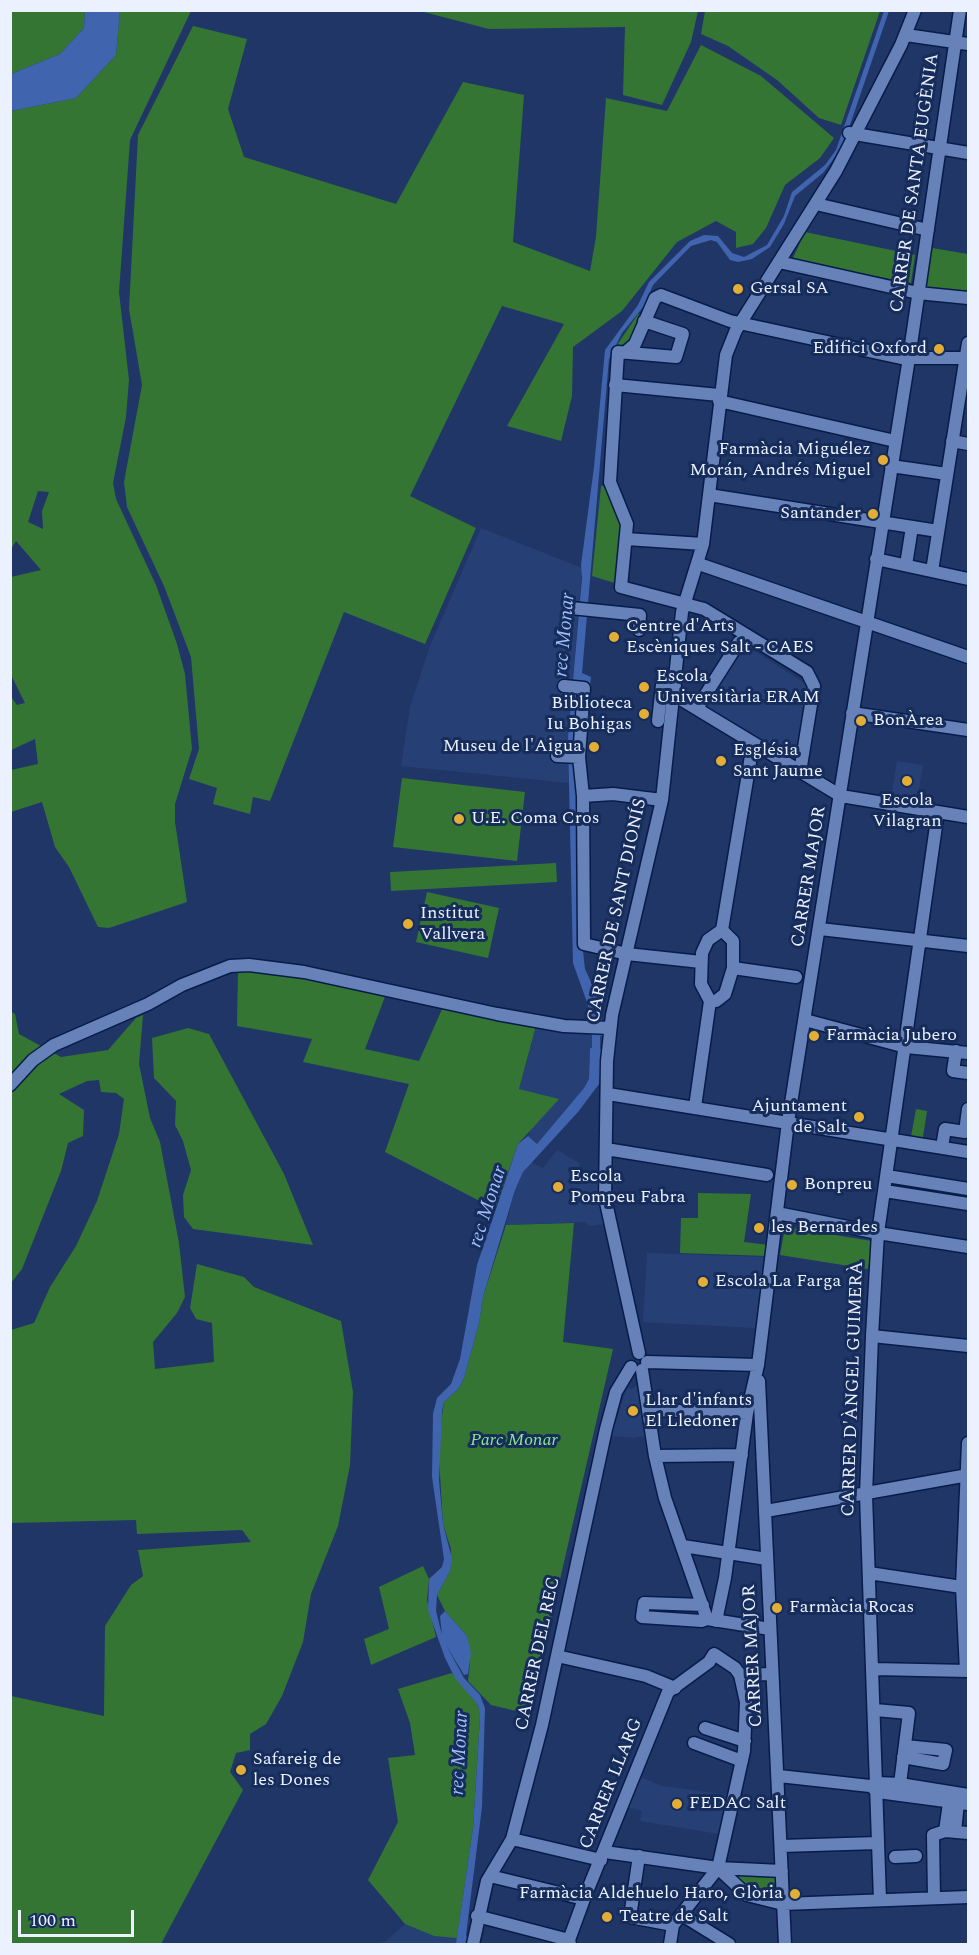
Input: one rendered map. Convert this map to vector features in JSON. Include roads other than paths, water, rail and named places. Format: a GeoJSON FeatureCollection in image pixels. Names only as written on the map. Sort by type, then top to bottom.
{"type":"FeatureCollection","features":[{"type":"Feature","properties":{"kind":"street","name":"CARRER DE SANT DIONÍS"},"geometry":{"type":"LineString","coordinates":[[712,1620],[703,1605],[665,1498],[655,1456],[650,1410],[605,1198],[608,1028],[662,800],[682,612],[699,564],[703,544],[726,355],[740,324],[816,204],[851,134],[906,35],[915,10]]}},
{"type":"Feature","properties":{"kind":"street","name":"CARRER DE SANTA EUGÈNIA"},"geometry":{"type":"LineString","coordinates":[[909,359],[960,10]]}},
{"type":"Feature","properties":{"kind":"street"},"geometry":{"type":"LineString","coordinates":[[906,35],[969,44]]}},
{"type":"Feature","properties":{"kind":"street"},"geometry":{"type":"LineString","coordinates":[[851,134],[969,153]]}},
{"type":"Feature","properties":{"kind":"street"},"geometry":{"type":"LineString","coordinates":[[816,204],[928,230]]}},
{"type":"Feature","properties":{"kind":"street"},"geometry":{"type":"LineString","coordinates":[[779,262],[918,293],[969,298]]}},
{"type":"Feature","properties":{"kind":"street"},"geometry":{"type":"LineString","coordinates":[[627,351],[635,345],[655,298],[661,295],[740,324],[909,359],[967,358]]}},
{"type":"Feature","properties":{"kind":"street"},"geometry":{"type":"LineString","coordinates":[[644,321],[683,334],[676,357],[618,352],[610,482],[627,524],[621,587],[704,609],[807,672],[814,686],[800,772]]}},
{"type":"Feature","properties":{"kind":"street"},"geometry":{"type":"LineString","coordinates":[[932,571],[969,343]]}},
{"type":"Feature","properties":{"kind":"street","name":"CARRER MAJOR"},"geometry":{"type":"LineString","coordinates":[[742,1453],[747,1413],[758,1365],[788,1122],[909,359]]}},
{"type":"Feature","properties":{"kind":"street"},"geometry":{"type":"LineString","coordinates":[[615,385],[719,398],[896,441]]}},
{"type":"Feature","properties":{"kind":"street"},"geometry":{"type":"LineString","coordinates":[[952,441],[969,444]]}},
{"type":"Feature","properties":{"kind":"street"},"geometry":{"type":"LineString","coordinates":[[891,466],[947,474]]}},
{"type":"Feature","properties":{"kind":"street"},"geometry":{"type":"LineString","coordinates":[[709,495],[938,531]]}},
{"type":"Feature","properties":{"kind":"street"},"geometry":{"type":"LineString","coordinates":[[906,565],[912,527]]}},
{"type":"Feature","properties":{"kind":"street"},"geometry":{"type":"LineString","coordinates":[[626,539],[703,544]]}},
{"type":"Feature","properties":{"kind":"street"},"geometry":{"type":"LineString","coordinates":[[876,559],[969,579]]}},
{"type":"Feature","properties":{"kind":"street"},"geometry":{"type":"LineString","coordinates":[[699,564],[969,657]]}},
{"type":"Feature","properties":{"kind":"street"},"geometry":{"type":"LineString","coordinates":[[579,608],[640,615],[639,630]]}},
{"type":"Feature","properties":{"kind":"street"},"geometry":{"type":"LineString","coordinates":[[699,705],[739,642]]}},
{"type":"Feature","properties":{"kind":"street"},"geometry":{"type":"LineString","coordinates":[[658,721],[662,685],[675,690],[753,744],[841,796],[969,817]]}},
{"type":"Feature","properties":{"kind":"street"},"geometry":{"type":"LineString","coordinates":[[567,687],[584,688],[567,756],[583,796],[584,944],[627,954],[701,962]]}},
{"type":"Feature","properties":{"kind":"street"},"geometry":{"type":"LineString","coordinates":[[852,713],[969,730]]}},
{"type":"Feature","properties":{"kind":"street"},"geometry":{"type":"LineString","coordinates":[[695,1107],[710,1001],[701,984],[701,962],[708,940],[722,930],[753,744]]}},
{"type":"Feature","properties":{"kind":"street"},"geometry":{"type":"LineString","coordinates":[[583,796],[613,794],[662,800]]}},
{"type":"Feature","properties":{"kind":"street","name":"CARRER D'ÀNGEL GUIMERÀ"},"geometry":{"type":"LineString","coordinates":[[880,1900],[887,1858],[878,1844],[866,1495],[872,1336],[878,1233],[938,812]]}},
{"type":"Feature","properties":{"kind":"street"},"geometry":{"type":"LineString","coordinates":[[820,929],[969,946]]}},
{"type":"Feature","properties":{"kind":"street"},"geometry":{"type":"LineString","coordinates":[[710,1001],[716,1001],[725,994],[733,968],[733,941],[722,930]]}},
{"type":"Feature","properties":{"kind":"street"},"geometry":{"type":"LineString","coordinates":[[10,1085],[33,1060],[54,1045],[148,1005],[182,985],[230,966],[249,965],[304,972],[497,1014],[608,1028]]}},
{"type":"Feature","properties":{"kind":"street"},"geometry":{"type":"LineString","coordinates":[[733,968],[796,977]]}},
{"type":"Feature","properties":{"kind":"street"},"geometry":{"type":"LineString","coordinates":[[805,1020],[906,1047],[962,1052],[953,1071],[969,1073]]}},
{"type":"Feature","properties":{"kind":"street"},"geometry":{"type":"LineString","coordinates":[[608,1094],[969,1152]]}},
{"type":"Feature","properties":{"kind":"street"},"geometry":{"type":"LineString","coordinates":[[942,1147],[945,1129],[965,1132],[969,1109]]}},
{"type":"Feature","properties":{"kind":"street"},"geometry":{"type":"LineString","coordinates":[[606,1149],[767,1175]]}},
{"type":"Feature","properties":{"kind":"street"},"geometry":{"type":"LineString","coordinates":[[887,1176],[969,1189]]}},
{"type":"Feature","properties":{"kind":"street"},"geometry":{"type":"LineString","coordinates":[[885,1191],[969,1204]]}},
{"type":"Feature","properties":{"kind":"street"},"geometry":{"type":"LineString","coordinates":[[777,1213],[878,1233],[969,1247]]}},
{"type":"Feature","properties":{"kind":"street"},"geometry":{"type":"LineString","coordinates":[[872,1336],[969,1346]]}},
{"type":"Feature","properties":{"kind":"street"},"geometry":{"type":"LineString","coordinates":[[640,1363],[758,1365]]}},
{"type":"Feature","properties":{"kind":"street","name":"CARRER DEL REC"},"geometry":{"type":"LineString","coordinates":[[472,1944],[477,1916],[490,1876],[512,1839],[543,1725],[606,1429],[616,1392],[640,1363]]}},
{"type":"Feature","properties":{"kind":"street","name":"CARRER MAJOR"},"geometry":{"type":"LineString","coordinates":[[758,1365],[779,1776],[785,1944]]}},
{"type":"Feature","properties":{"kind":"street"},"geometry":{"type":"LineString","coordinates":[[650,1410],[747,1413]]}},
{"type":"Feature","properties":{"kind":"street"},"geometry":{"type":"LineString","coordinates":[[873,1669],[967,1671],[965,1587],[969,1443]]}},
{"type":"Feature","properties":{"kind":"street"},"geometry":{"type":"LineString","coordinates":[[655,1456],[742,1453],[728,1553],[712,1620]]}},
{"type":"Feature","properties":{"kind":"street"},"geometry":{"type":"LineString","coordinates":[[766,1511],[866,1495],[967,1475]]}},
{"type":"Feature","properties":{"kind":"street"},"geometry":{"type":"LineString","coordinates":[[682,1546],[767,1559]]}},
{"type":"Feature","properties":{"kind":"street"},"geometry":{"type":"LineString","coordinates":[[869,1573],[965,1587]]}},
{"type":"Feature","properties":{"kind":"street"},"geometry":{"type":"LineString","coordinates":[[703,1605],[644,1603],[642,1617],[712,1620],[770,1629]]}},
{"type":"Feature","properties":{"kind":"street","name":"CARRER LLARG"},"geometry":{"type":"LineString","coordinates":[[570,1942],[584,1899],[668,1692],[709,1662],[714,1654],[735,1668],[740,1675]]}},
{"type":"Feature","properties":{"kind":"street"},"geometry":{"type":"LineString","coordinates":[[557,1656],[646,1676],[675,1688]]}},
{"type":"Feature","properties":{"kind":"street"},"geometry":{"type":"LineString","coordinates":[[670,1944],[678,1920],[718,1868],[745,1741],[746,1702],[740,1675],[772,1674]]}},
{"type":"Feature","properties":{"kind":"street"},"geometry":{"type":"LineString","coordinates":[[875,1710],[909,1713],[900,1784]]}},
{"type":"Feature","properties":{"kind":"street"},"geometry":{"type":"LineString","coordinates":[[705,1728],[745,1741]]}},
{"type":"Feature","properties":{"kind":"street"},"geometry":{"type":"LineString","coordinates":[[694,1743],[742,1761]]}},
{"type":"Feature","properties":{"kind":"street"},"geometry":{"type":"LineString","coordinates":[[779,1776],[959,1799]]}},
{"type":"Feature","properties":{"kind":"street"},"geometry":{"type":"LineString","coordinates":[[875,1787],[900,1784],[959,1799]]}},
{"type":"Feature","properties":{"kind":"street"},"geometry":{"type":"LineString","coordinates":[[950,1831],[959,1799]]}},
{"type":"Feature","properties":{"kind":"street"},"geometry":{"type":"LineString","coordinates":[[934,1898],[925,1856],[933,1835],[950,1831],[969,1833]]}},
{"type":"Feature","properties":{"kind":"street"},"geometry":{"type":"LineString","coordinates":[[512,1839],[603,1856],[639,1856],[718,1868],[782,1871]]}},
{"type":"Feature","properties":{"kind":"street"},"geometry":{"type":"LineString","coordinates":[[781,1846],[878,1844]]}},
{"type":"Feature","properties":{"kind":"street"},"geometry":{"type":"LineString","coordinates":[[639,1856],[630,1917],[678,1920],[729,1944]]}},
{"type":"Feature","properties":{"kind":"street"},"geometry":{"type":"LineString","coordinates":[[887,1858],[925,1856]]}},
{"type":"Feature","properties":{"kind":"street"},"geometry":{"type":"LineString","coordinates":[[718,1868],[747,1895],[783,1904],[969,1897]]}},
{"type":"Feature","properties":{"kind":"street"},"geometry":{"type":"LineString","coordinates":[[490,1876],[584,1899]]}},
{"type":"Feature","properties":{"kind":"street"},"geometry":{"type":"LineString","coordinates":[[477,1916],[570,1942]]}},
{"type":"Feature","properties":{"kind":"waterway","name":"rec Monar"},"geometry":{"type":"LineString","coordinates":[[596,1024],[596,1059]]}},
{"type":"Feature","properties":{"kind":"place","name":"Gersal SA"},"geometry":{"type":"Point","coordinates":[738,289]}},
{"type":"Feature","properties":{"kind":"place","name":"Edifici Oxford"},"geometry":{"type":"Point","coordinates":[939,349]}},
{"type":"Feature","properties":{"kind":"place","name":"Farmàcia Miguélez Morán, Andrés Miguel"},"geometry":{"type":"Point","coordinates":[883,460]}},
{"type":"Feature","properties":{"kind":"place","name":"Santander"},"geometry":{"type":"Point","coordinates":[873,514]}},
{"type":"Feature","properties":{"kind":"place","name":"Centre d'Arts Escèniques Salt - CAES"},"geometry":{"type":"Point","coordinates":[614,637]}},
{"type":"Feature","properties":{"kind":"place","name":"Escola Universitària ERAM"},"geometry":{"type":"Point","coordinates":[644,687]}},
{"type":"Feature","properties":{"kind":"place","name":"Biblioteca Iu Bohigas"},"geometry":{"type":"Point","coordinates":[644,714]}},
{"type":"Feature","properties":{"kind":"place","name":"BonÀrea"},"geometry":{"type":"Point","coordinates":[861,721]}},
{"type":"Feature","properties":{"kind":"place","name":"Museu de l'Aigua"},"geometry":{"type":"Point","coordinates":[594,747]}},
{"type":"Feature","properties":{"kind":"place","name":"Església Sant Jaume"},"geometry":{"type":"Point","coordinates":[721,761]}},
{"type":"Feature","properties":{"kind":"place","name":"Escola Vilagran"},"geometry":{"type":"Point","coordinates":[907,781]}},
{"type":"Feature","properties":{"kind":"place","name":"U.E. Coma Cros"},"geometry":{"type":"Point","coordinates":[459,819]}},
{"type":"Feature","properties":{"kind":"place","name":"Institut Vallvera"},"geometry":{"type":"Point","coordinates":[408,924]}},
{"type":"Feature","properties":{"kind":"place","name":"Farmàcia Jubero"},"geometry":{"type":"Point","coordinates":[814,1036]}},
{"type":"Feature","properties":{"kind":"place","name":"Ajuntament de Salt"},"geometry":{"type":"Point","coordinates":[859,1117]}},
{"type":"Feature","properties":{"kind":"place","name":"Bonpreu"},"geometry":{"type":"Point","coordinates":[792,1185]}},
{"type":"Feature","properties":{"kind":"place","name":"Escola Pompeu Fabra"},"geometry":{"type":"Point","coordinates":[558,1187]}},
{"type":"Feature","properties":{"kind":"place","name":"les Bernardes"},"geometry":{"type":"Point","coordinates":[759,1228]}},
{"type":"Feature","properties":{"kind":"place","name":"Escola La Farga"},"geometry":{"type":"Point","coordinates":[703,1282]}},
{"type":"Feature","properties":{"kind":"place","name":"Llar d'infants El Lledoner"},"geometry":{"type":"Point","coordinates":[633,1411]}},
{"type":"Feature","properties":{"kind":"place","name":"Farmàcia Rocas"},"geometry":{"type":"Point","coordinates":[777,1608]}},
{"type":"Feature","properties":{"kind":"place","name":"Safareig de les Dones"},"geometry":{"type":"Point","coordinates":[241,1770]}},
{"type":"Feature","properties":{"kind":"place","name":"FEDAC Salt"},"geometry":{"type":"Point","coordinates":[677,1804]}},
{"type":"Feature","properties":{"kind":"place","name":"Farmàcia Aldehuelo Haro, Glòria"},"geometry":{"type":"Point","coordinates":[795,1894]}},
{"type":"Feature","properties":{"kind":"place","name":"Teatre de Salt"},"geometry":{"type":"Point","coordinates":[607,1917]}},
{"type":"Feature","properties":{"kind":"park label","name":"Parc Monar"},"geometry":{"type":"Point","coordinates":[514,1441]}}]}
